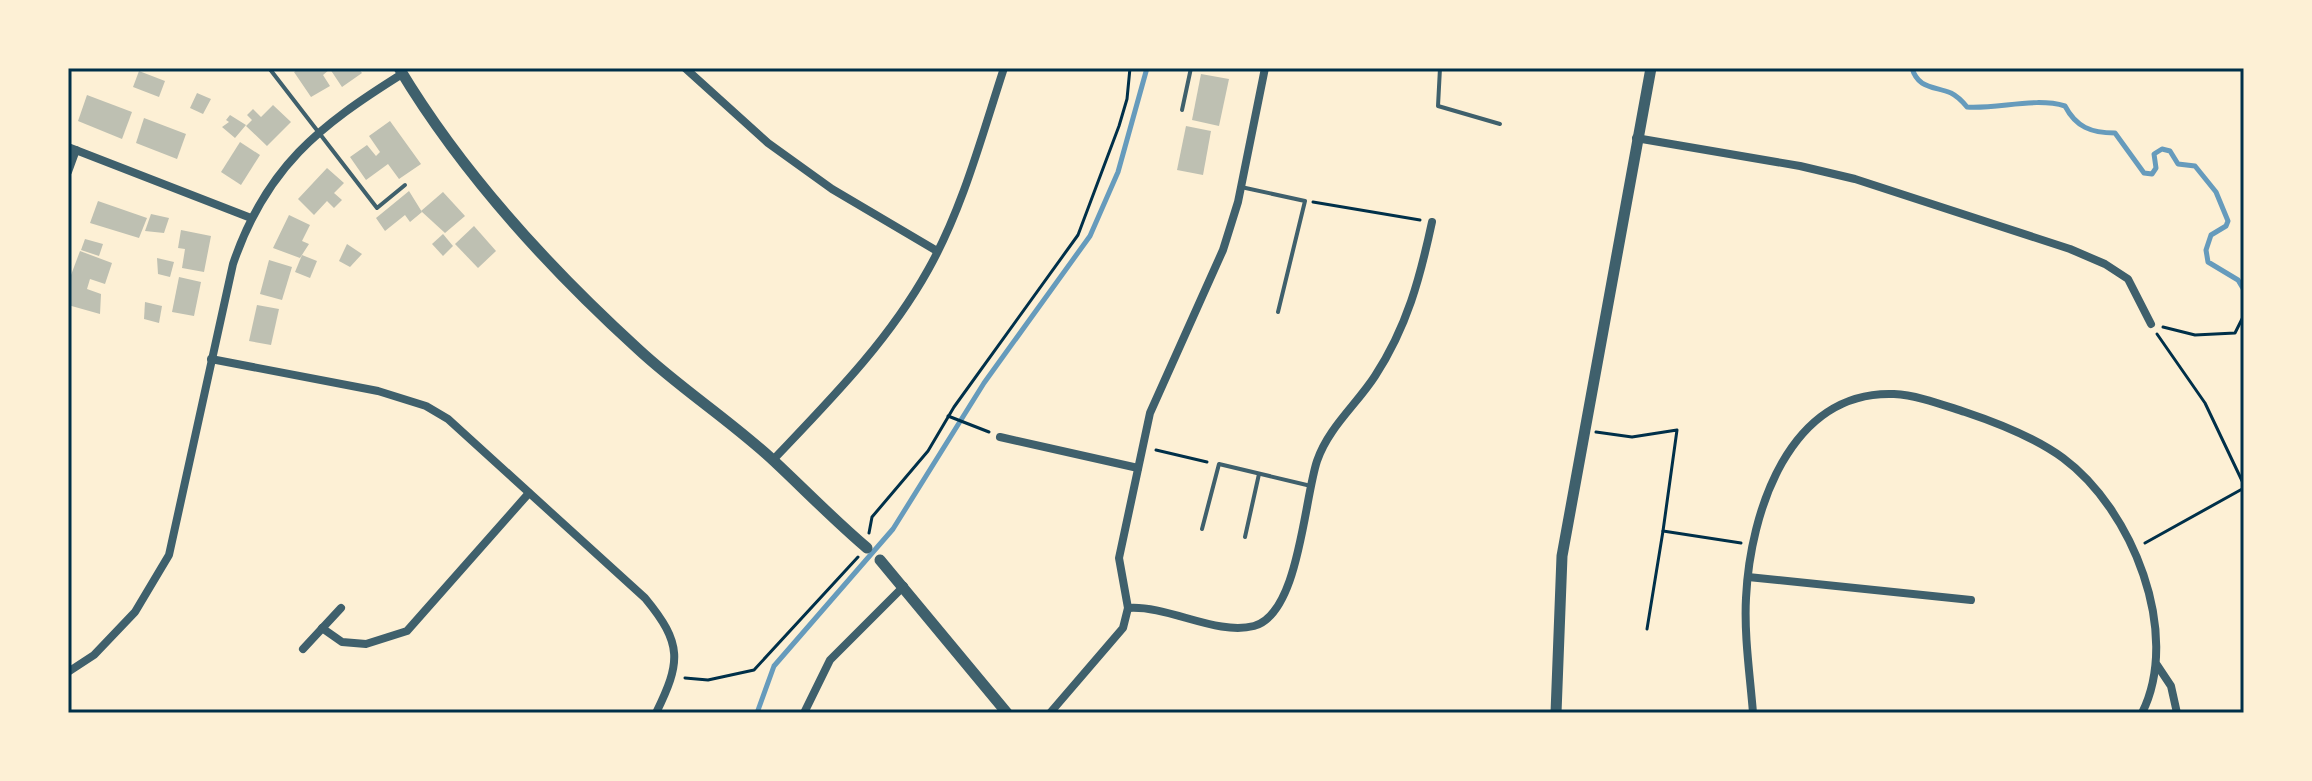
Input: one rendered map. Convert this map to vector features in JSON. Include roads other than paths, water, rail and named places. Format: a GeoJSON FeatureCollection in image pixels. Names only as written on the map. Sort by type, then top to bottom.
{"type":"FeatureCollection","features":[{"type":"Feature","properties":{"kind":"street"},"geometry":{"type":"LineString","coordinates":[[685,68],[768,143],[832,189],[937,251]]}},
{"type":"Feature","properties":{"kind":"street"},"geometry":{"type":"LineString","coordinates":[[773,460],[882,339],[937,251],[963,190],[1004,68]]}},
{"type":"Feature","properties":{"kind":"street"},"geometry":{"type":"LineString","coordinates":[[1050,713],[1123,628],[1128,608],[1119,558],[1150,413],[1170,364],[1199,310],[1223,250],[1241,187],[1265,68]]}},
{"type":"Feature","properties":{"kind":"street"},"geometry":{"type":"LineString","coordinates":[[1556,713],[1562,556],[1582,430],[1651,68]]}},
{"type":"Feature","properties":{"kind":"street"},"geometry":{"type":"LineString","coordinates":[[68,672],[94,655],[135,612],[169,555],[233,264],[251,218],[288,163],[318,130],[401,71],[474,178],[560,271],[638,349],[773,460],[815,503],[880,560],[1007,713]]}},
{"type":"Feature","properties":{"kind":"street"},"geometry":{"type":"LineString","coordinates":[[1636,138],[1800,166],[1855,179],[2070,249],[2105,264],[2128,279],[2151,324]]}},
{"type":"Feature","properties":{"kind":"street"},"geometry":{"type":"LineString","coordinates":[[68,172],[72,149],[251,218]]}},
{"type":"Feature","properties":{"kind":"street"},"geometry":{"type":"LineString","coordinates":[[1128,608],[1143,607],[1225,626],[1254,626],[1272,616],[1282,602],[1311,486],[1330,434],[1375,377],[1408,317],[1432,222]]}},
{"type":"Feature","properties":{"kind":"street"},"geometry":{"type":"LineString","coordinates":[[211,359],[378,391],[426,406],[448,419],[645,598],[665,622],[676,665],[656,713]]}},
{"type":"Feature","properties":{"kind":"street"},"geometry":{"type":"LineString","coordinates":[[1753,713],[1746,631],[1748,577],[1753,545],[1774,480],[1798,436],[1822,415],[1852,400],[1894,394],[1987,419],[2064,459],[2103,499],[2134,548],[2158,643],[2154,685],[2142,713]]}},
{"type":"Feature","properties":{"kind":"street"},"geometry":{"type":"LineString","coordinates":[[1000,437],[1138,468]]}},
{"type":"Feature","properties":{"kind":"street"},"geometry":{"type":"LineString","coordinates":[[322,628],[342,642],[366,644],[407,631],[529,493]]}},
{"type":"Feature","properties":{"kind":"street"},"geometry":{"type":"LineString","coordinates":[[1748,577],[1971,600]]}},
{"type":"Feature","properties":{"kind":"street"},"geometry":{"type":"LineString","coordinates":[[804,713],[830,660],[863,623],[904,586]]}},
{"type":"Feature","properties":{"kind":"street"},"geometry":{"type":"LineString","coordinates":[[303,649],[341,608]]}},
{"type":"Feature","properties":{"kind":"street"},"geometry":{"type":"LineString","coordinates":[[2157,665],[2171,686],[2177,713]]}},
{"type":"Feature","properties":{"kind":"lane"},"geometry":{"type":"LineString","coordinates":[[269,68],[377,208],[405,185]]}},
{"type":"Feature","properties":{"kind":"lane"},"geometry":{"type":"LineString","coordinates":[[1182,110],[1191,68]]}},
{"type":"Feature","properties":{"kind":"lane"},"geometry":{"type":"LineString","coordinates":[[1440,68],[1438,106],[1500,124]]}},
{"type":"Feature","properties":{"kind":"lane"},"geometry":{"type":"LineString","coordinates":[[1241,187],[1305,201],[1278,312]]}},
{"type":"Feature","properties":{"kind":"lane"},"geometry":{"type":"LineString","coordinates":[[1202,529],[1219,464],[1311,486]]}},
{"type":"Feature","properties":{"kind":"lane"},"geometry":{"type":"LineString","coordinates":[[1245,537],[1259,474]]}},
{"type":"Feature","properties":{"kind":"waterway"},"geometry":{"type":"LineString","coordinates":[[757,713],[774,666],[893,529],[984,383],[1090,236],[1118,172],[1147,68]]}},
{"type":"Feature","properties":{"kind":"waterway"},"geometry":{"type":"LineString","coordinates":[[1912,68],[1922,83],[1951,93],[1967,107],[2029,103],[2065,106],[2079,124],[2099,132],[2115,133],[2144,173],[2152,174],[2156,168],[2154,154],[2162,149],[2170,151],[2178,164],[2195,166],[2216,192],[2228,221],[2226,226],[2211,235],[2206,250],[2208,262],[2238,280],[2244,290]]}}]}
